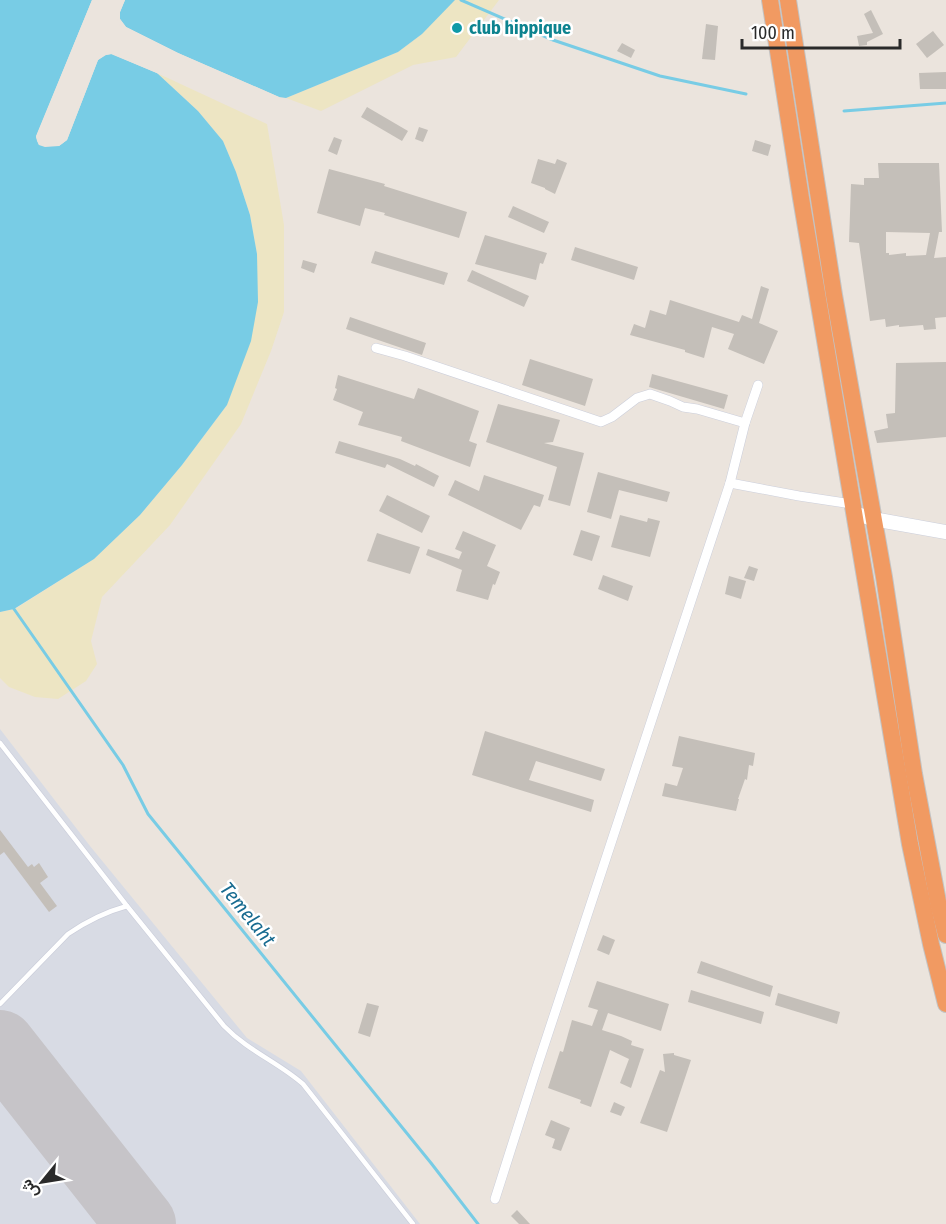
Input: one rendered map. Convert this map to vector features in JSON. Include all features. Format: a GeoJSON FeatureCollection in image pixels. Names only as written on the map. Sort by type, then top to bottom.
{"type":"FeatureCollection","features":[{"type":"Feature","properties":{"kind":"highway"},"geometry":{"type":"LineString","coordinates":[[770,0],[801,198],[910,844],[946,1004]]}},
{"type":"Feature","properties":{"kind":"highway"},"geometry":{"type":"LineString","coordinates":[[788,0],[834,295],[914,774],[946,935]]}},
{"type":"Feature","properties":{"kind":"main road"},"geometry":{"type":"LineString","coordinates":[[853,508],[873,519],[946,532]]}},
{"type":"Feature","properties":{"kind":"street"},"geometry":{"type":"LineString","coordinates":[[376,348],[601,422],[612,417],[637,398],[650,394],[683,407],[745,423]]}},
{"type":"Feature","properties":{"kind":"street"},"geometry":{"type":"LineString","coordinates":[[495,1199],[730,483],[745,423],[758,385]]}},
{"type":"Feature","properties":{"kind":"street"},"geometry":{"type":"LineString","coordinates":[[730,483],[853,508]]}},
{"type":"Feature","properties":{"kind":"lane"},"geometry":{"type":"LineString","coordinates":[[0,743],[127,906],[234,1037],[288,1072],[309,1091],[412,1224]]}},
{"type":"Feature","properties":{"kind":"lane"},"geometry":{"type":"LineString","coordinates":[[0,1004],[68,934],[102,914],[127,906]]}},
{"type":"Feature","properties":{"kind":"shaded area"},"geometry":{"type":"Polygon","coordinates":[[[0,729],[90,846],[247,1038],[301,1071],[420,1224],[0,1224],[0,729]]]}},
{"type":"Feature","properties":{"kind":"sand"},"geometry":{"type":"Polygon","coordinates":[[[425,0],[499,0],[456,57],[413,65],[321,111],[286,98],[398,52],[422,34],[425,0]]]}},
{"type":"Feature","properties":{"kind":"sand"},"geometry":{"type":"Polygon","coordinates":[[[157,73],[267,124],[284,225],[284,312],[271,351],[241,424],[170,525],[102,597],[91,641],[97,664],[86,681],[58,699],[35,697],[9,687],[0,678],[0,612],[15,609],[94,559],[140,515],[182,465],[227,405],[257,254],[250,215],[223,141],[198,111],[157,73]]]}},
{"type":"Feature","properties":{"kind":"water"},"geometry":{"type":"Polygon","coordinates":[[[0,0],[92,0],[36,136],[39,145],[59,146],[67,140],[98,60],[106,55],[111,54],[157,73],[198,111],[223,141],[250,215],[257,254],[258,302],[251,341],[227,405],[182,465],[140,515],[94,559],[14,609],[0,612],[0,0]]]}},
{"type":"Feature","properties":{"kind":"water"},"geometry":{"type":"Polygon","coordinates":[[[125,0],[455,0],[422,34],[398,52],[286,98],[178,53],[126,27],[120,19],[125,0]]]}},
{"type":"Feature","properties":{"kind":"pier"},"geometry":{"type":"Polygon","coordinates":[[[92,0],[95,1],[39,137],[41,143],[58,143],[64,138],[95,59],[104,52],[113,51],[158,70],[166,77],[112,54],[105,55],[98,60],[67,140],[59,146],[39,145],[36,137],[92,0]]]}},
{"type":"Feature","properties":{"kind":"pier"},"geometry":{"type":"Polygon","coordinates":[[[121,0],[125,0],[120,19],[126,27],[178,53],[279,97],[278,100],[177,56],[120,26],[117,11],[121,0]]]}},
{"type":"Feature","properties":{"kind":"building"},"geometry":{"type":"Polygon","coordinates":[[[871,10],[883,34],[867,42],[867,45],[859,46],[857,36],[873,33],[864,14],[871,10]]]}},
{"type":"Feature","properties":{"kind":"building"},"geometry":{"type":"Polygon","coordinates":[[[706,24],[718,26],[715,60],[702,59],[706,24]]]}},
{"type":"Feature","properties":{"kind":"building"},"geometry":{"type":"Polygon","coordinates":[[[933,31],[944,45],[927,58],[916,44],[933,31]]]}},
{"type":"Feature","properties":{"kind":"building"},"geometry":{"type":"Polygon","coordinates":[[[622,43],[635,50],[631,58],[617,51],[622,43]]]}},
{"type":"Feature","properties":{"kind":"building"},"geometry":{"type":"Polygon","coordinates":[[[946,72],[946,89],[920,89],[919,73],[946,72]]]}},
{"type":"Feature","properties":{"kind":"building"},"geometry":{"type":"Polygon","coordinates":[[[367,107],[408,131],[402,141],[361,117],[367,107]]]}},
{"type":"Feature","properties":{"kind":"building"},"geometry":{"type":"Polygon","coordinates":[[[419,127],[428,130],[423,142],[415,139],[419,127]]]}},
{"type":"Feature","properties":{"kind":"building"},"geometry":{"type":"Polygon","coordinates":[[[334,137],[342,140],[337,155],[328,151],[334,137]]]}},
{"type":"Feature","properties":{"kind":"building"},"geometry":{"type":"Polygon","coordinates":[[[755,140],[771,145],[768,156],[752,151],[755,140]]]}},
{"type":"Feature","properties":{"kind":"building"},"geometry":{"type":"Polygon","coordinates":[[[538,159],[555,164],[557,159],[567,163],[555,194],[531,183],[538,159]]]}},
{"type":"Feature","properties":{"kind":"building"},"geometry":{"type":"Polygon","coordinates":[[[878,163],[939,163],[942,232],[939,232],[934,258],[946,257],[946,317],[935,318],[936,329],[924,330],[923,325],[886,327],[885,319],[870,321],[859,243],[849,242],[851,184],[864,185],[864,178],[879,178],[878,163]],[[886,232],[886,253],[889,255],[906,253],[906,256],[926,255],[930,233],[886,232]]]}},
{"type":"Feature","properties":{"kind":"building"},"geometry":{"type":"Polygon","coordinates":[[[329,169],[385,184],[384,186],[467,212],[459,238],[365,208],[360,226],[317,213],[329,169]]]}},
{"type":"Feature","properties":{"kind":"building"},"geometry":{"type":"Polygon","coordinates":[[[513,206],[549,222],[544,233],[508,217],[513,206]]]}},
{"type":"Feature","properties":{"kind":"building"},"geometry":{"type":"Polygon","coordinates":[[[485,235],[547,253],[543,264],[540,263],[536,280],[475,264],[485,235]]]}},
{"type":"Feature","properties":{"kind":"building"},"geometry":{"type":"Polygon","coordinates":[[[575,247],[638,267],[634,280],[571,260],[575,247]]]}},
{"type":"Feature","properties":{"kind":"building"},"geometry":{"type":"Polygon","coordinates":[[[375,251],[448,273],[444,285],[371,263],[375,251]]]}},
{"type":"Feature","properties":{"kind":"building"},"geometry":{"type":"Polygon","coordinates":[[[303,260],[317,264],[314,273],[301,268],[303,260]]]}},
{"type":"Feature","properties":{"kind":"building"},"geometry":{"type":"Polygon","coordinates":[[[472,270],[529,296],[524,307],[467,281],[472,270]]]}},
{"type":"Feature","properties":{"kind":"building"},"geometry":{"type":"Polygon","coordinates":[[[761,286],[769,289],[759,323],[778,331],[764,364],[728,349],[734,334],[712,327],[704,358],[685,352],[685,350],[630,335],[634,324],[645,328],[650,310],[666,315],[670,300],[739,322],[742,315],[752,319],[761,286]]]}},
{"type":"Feature","properties":{"kind":"building"},"geometry":{"type":"Polygon","coordinates":[[[350,317],[426,343],[422,355],[346,329],[350,317]]]}},
{"type":"Feature","properties":{"kind":"building"},"geometry":{"type":"Polygon","coordinates":[[[530,359],[593,379],[585,406],[522,385],[530,359]]]}},
{"type":"Feature","properties":{"kind":"building"},"geometry":{"type":"Polygon","coordinates":[[[946,362],[946,437],[877,443],[874,431],[888,428],[886,414],[895,413],[896,363],[946,362]]]}},
{"type":"Feature","properties":{"kind":"building"},"geometry":{"type":"Polygon","coordinates":[[[652,374],[728,395],[724,409],[649,387],[652,374]]]}},
{"type":"Feature","properties":{"kind":"building"},"geometry":{"type":"Polygon","coordinates":[[[338,375],[414,399],[418,388],[479,411],[469,441],[477,444],[470,467],[401,441],[402,437],[358,425],[363,412],[333,400],[338,375]]]}},
{"type":"Feature","properties":{"kind":"building"},"geometry":{"type":"Polygon","coordinates":[[[498,404],[560,420],[553,442],[544,443],[584,453],[570,506],[548,500],[557,467],[486,442],[498,404]]]}},
{"type":"Feature","properties":{"kind":"building"},"geometry":{"type":"Polygon","coordinates":[[[339,441],[400,459],[415,466],[416,464],[439,476],[434,487],[387,464],[385,468],[335,453],[339,441]]]}},
{"type":"Feature","properties":{"kind":"building"},"geometry":{"type":"Polygon","coordinates":[[[598,472],[670,492],[667,502],[619,490],[611,519],[587,512],[598,472]]]}},
{"type":"Feature","properties":{"kind":"building"},"geometry":{"type":"Polygon","coordinates":[[[484,475],[544,495],[540,507],[534,505],[521,530],[448,495],[455,480],[479,491],[484,475]]]}},
{"type":"Feature","properties":{"kind":"building"},"geometry":{"type":"Polygon","coordinates":[[[387,495],[430,516],[422,533],[379,511],[387,495]]]}},
{"type":"Feature","properties":{"kind":"building"},"geometry":{"type":"Polygon","coordinates":[[[620,515],[647,522],[648,518],[660,521],[650,557],[611,547],[620,515]]]}},
{"type":"Feature","properties":{"kind":"building"},"geometry":{"type":"Polygon","coordinates":[[[581,530],[600,536],[592,561],[573,555],[581,530]]]}},
{"type":"Feature","properties":{"kind":"building"},"geometry":{"type":"Polygon","coordinates":[[[463,531],[496,545],[487,566],[500,572],[488,600],[456,591],[462,570],[426,555],[428,549],[459,559],[462,552],[455,549],[463,531]]]}},
{"type":"Feature","properties":{"kind":"building"},"geometry":{"type":"Polygon","coordinates":[[[377,533],[420,547],[410,574],[367,561],[377,533]]]}},
{"type":"Feature","properties":{"kind":"building"},"geometry":{"type":"Polygon","coordinates":[[[749,566],[758,569],[754,581],[744,578],[749,566]]]}},
{"type":"Feature","properties":{"kind":"building"},"geometry":{"type":"Polygon","coordinates":[[[603,575],[633,586],[628,601],[598,589],[603,575]]]}},
{"type":"Feature","properties":{"kind":"building"},"geometry":{"type":"Polygon","coordinates":[[[729,576],[746,581],[741,599],[725,594],[729,576]]]}},
{"type":"Feature","properties":{"kind":"building"},"geometry":{"type":"Polygon","coordinates":[[[485,731],[605,769],[601,781],[536,761],[529,780],[594,800],[591,812],[472,775],[485,731]]]}},
{"type":"Feature","properties":{"kind":"building"},"geometry":{"type":"Polygon","coordinates":[[[679,736],[755,753],[753,766],[749,765],[747,780],[745,779],[736,811],[662,796],[665,783],[677,786],[683,768],[672,766],[679,736]]]}},
{"type":"Feature","properties":{"kind":"building"},"geometry":{"type":"Polygon","coordinates":[[[0,830],[28,867],[32,864],[34,867],[39,863],[48,877],[40,883],[57,906],[49,912],[4,852],[0,855],[0,830]]]}},
{"type":"Feature","properties":{"kind":"building"},"geometry":{"type":"Polygon","coordinates":[[[603,935],[615,940],[609,955],[597,950],[603,935]]]}},
{"type":"Feature","properties":{"kind":"building"},"geometry":{"type":"Polygon","coordinates":[[[701,961],[773,986],[770,997],[697,973],[701,961]]]}},
{"type":"Feature","properties":{"kind":"building"},"geometry":{"type":"Polygon","coordinates":[[[597,981],[669,1004],[661,1031],[608,1013],[602,1030],[621,1036],[632,1041],[631,1045],[644,1049],[631,1088],[620,1083],[629,1059],[610,1050],[591,1107],[580,1103],[581,1100],[548,1088],[560,1051],[563,1052],[572,1020],[592,1026],[598,1010],[588,1007],[597,981]]]}},
{"type":"Feature","properties":{"kind":"building"},"geometry":{"type":"Polygon","coordinates":[[[691,990],[764,1012],[761,1024],[688,1002],[691,990]]]}},
{"type":"Feature","properties":{"kind":"building"},"geometry":{"type":"Polygon","coordinates":[[[778,993],[840,1012],[837,1024],[775,1005],[778,993]]]}},
{"type":"Feature","properties":{"kind":"building"},"geometry":{"type":"Polygon","coordinates":[[[367,1003],[379,1006],[370,1037],[358,1033],[367,1003]]]}},
{"type":"Feature","properties":{"kind":"building"},"geometry":{"type":"Polygon","coordinates":[[[674,1053],[674,1055],[691,1060],[667,1132],[640,1123],[660,1070],[665,1072],[663,1054],[674,1053]]]}},
{"type":"Feature","properties":{"kind":"building"},"geometry":{"type":"Polygon","coordinates":[[[614,1102],[625,1107],[621,1116],[610,1112],[614,1102]]]}},
{"type":"Feature","properties":{"kind":"building"},"geometry":{"type":"Polygon","coordinates":[[[551,1120],[570,1128],[561,1151],[552,1148],[555,1139],[545,1135],[551,1120]]]}},
{"type":"Feature","properties":{"kind":"building"},"geometry":{"type":"Polygon","coordinates":[[[517,1210],[530,1224],[519,1224],[511,1216],[517,1210]]]}},
{"type":"Feature","properties":{"kind":"waterway"},"geometry":{"type":"LineString","coordinates":[[461,0],[553,40],[660,76],[746,94]]}},
{"type":"Feature","properties":{"kind":"waterway"},"geometry":{"type":"LineString","coordinates":[[844,111],[946,103]]}},
{"type":"Feature","properties":{"kind":"waterway","name":"Temelaht"},"geometry":{"type":"LineString","coordinates":[[14,609],[123,765],[148,814],[478,1224]]}},
{"type":"Feature","properties":{"kind":"runway"},"geometry":{"type":"LineString","coordinates":[[0,1045],[141,1224]]}},
{"type":"Feature","properties":{"kind":"place","name":"club hippique"},"geometry":{"type":"Point","coordinates":[457,28]}}]}
